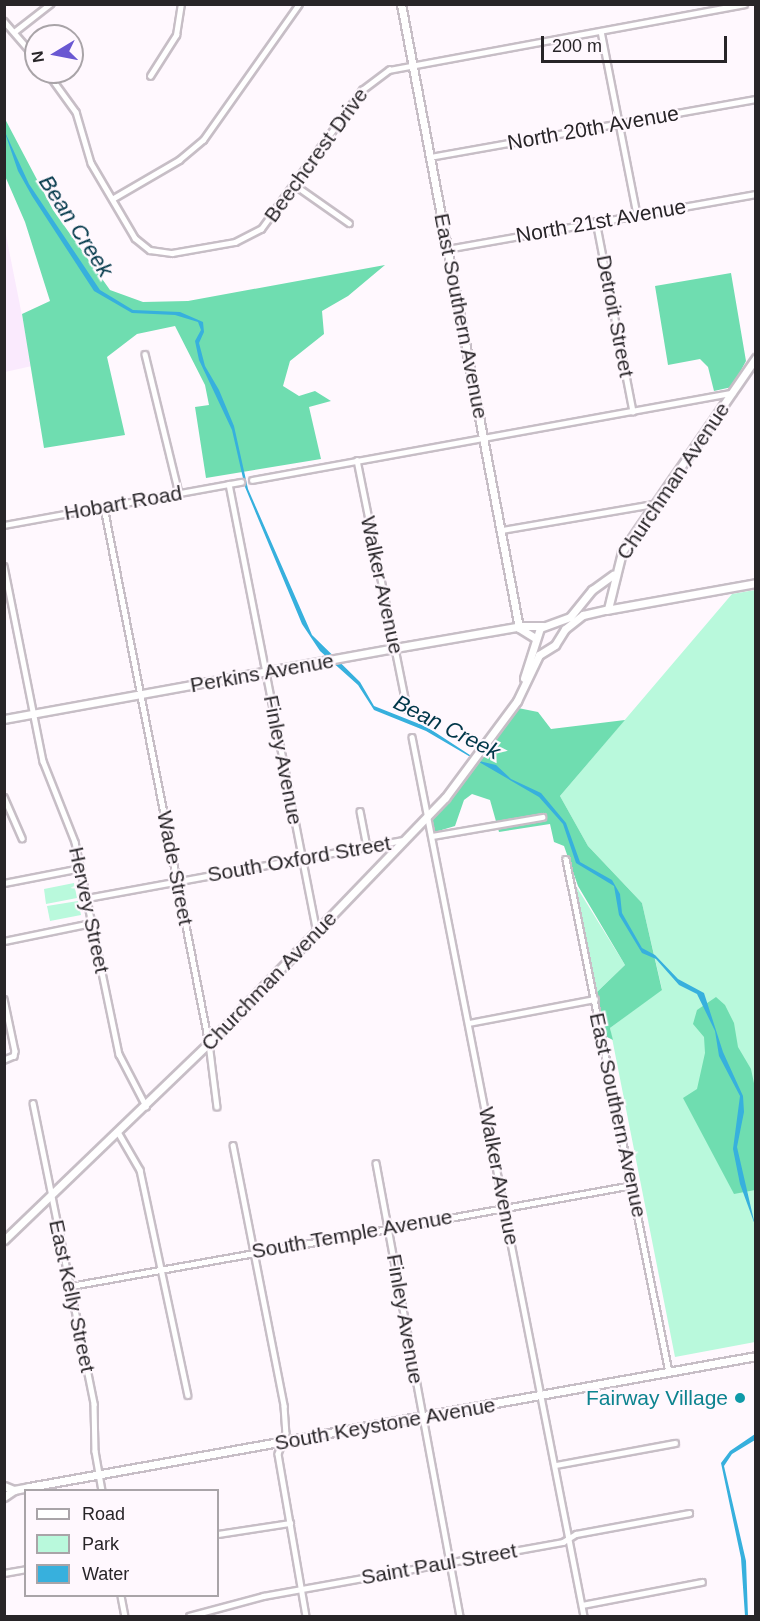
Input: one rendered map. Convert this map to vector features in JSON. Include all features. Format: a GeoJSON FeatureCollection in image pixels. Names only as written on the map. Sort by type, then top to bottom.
{"type":"FeatureCollection","features":[{"type":"Feature","properties":{"kind":"main road","name":"East Southern Avenue"},"geometry":{"type":"LineString","coordinates":[[401,4],[519,628]]}},
{"type":"Feature","properties":{"kind":"main road","name":"Churchman Avenue"},"geometry":{"type":"LineString","coordinates":[[4,1240],[209,1043],[428,815],[471,765],[513,704],[539,655],[558,642],[559,635],[583,615],[606,610],[611,597],[613,575],[622,552],[756,358]]}},
{"type":"Feature","properties":{"kind":"main road","name":"Churchman Avenue"},"geometry":{"type":"LineString","coordinates":[[513,704],[535,639],[543,627],[552,626],[570,617],[590,592],[613,575]]}},
{"type":"Feature","properties":{"kind":"main road"},"geometry":{"type":"LineString","coordinates":[[606,610],[756,583]]}},
{"type":"Feature","properties":{"kind":"main road"},"geometry":{"type":"LineString","coordinates":[[598,588],[611,597]]}},
{"type":"Feature","properties":{"kind":"main road"},"geometry":{"type":"LineString","coordinates":[[552,626],[559,635]]}},
{"type":"Feature","properties":{"kind":"main road","name":"Perkins Avenue"},"geometry":{"type":"LineString","coordinates":[[4,719],[395,648],[519,628],[543,627]]}},
{"type":"Feature","properties":{"kind":"main road"},"geometry":{"type":"LineString","coordinates":[[519,628],[535,639],[540,647],[549,648]]}},
{"type":"Feature","properties":{"kind":"main road","name":"South Keystone Avenue"},"geometry":{"type":"LineString","coordinates":[[4,1497],[14,1490],[99,1474],[282,1443],[756,1356]]}},
{"type":"Feature","properties":{"kind":"main road"},"geometry":{"type":"LineString","coordinates":[[4,1486],[14,1490]]}},
{"type":"Feature","properties":{"kind":"street"},"geometry":{"type":"LineString","coordinates":[[14,32],[51,4]]}},
{"type":"Feature","properties":{"kind":"street"},"geometry":{"type":"LineString","coordinates":[[150,76],[176,35],[181,4]]}},
{"type":"Feature","properties":{"kind":"street"},"geometry":{"type":"LineString","coordinates":[[56,84],[76,112],[89,157],[112,199],[176,162],[203,140],[299,4]]}},
{"type":"Feature","properties":{"kind":"street","name":"Beechcrest Drive"},"geometry":{"type":"LineString","coordinates":[[112,199],[135,238],[148,248],[169,253],[246,238],[270,220],[370,82],[389,70],[744,4]]}},
{"type":"Feature","properties":{"kind":"street"},"geometry":{"type":"LineString","coordinates":[[4,21],[24,44]]}},
{"type":"Feature","properties":{"kind":"street"},"geometry":{"type":"LineString","coordinates":[[601,30],[637,215]]}},
{"type":"Feature","properties":{"kind":"street","name":"North 20th Avenue"},"geometry":{"type":"LineString","coordinates":[[430,157],[756,99]]}},
{"type":"Feature","properties":{"kind":"street"},"geometry":{"type":"LineString","coordinates":[[295,185],[349,223]]}},
{"type":"Feature","properties":{"kind":"street","name":"North 21st Avenue"},"geometry":{"type":"LineString","coordinates":[[447,249],[756,194]]}},
{"type":"Feature","properties":{"kind":"street","name":"Detroit Street"},"geometry":{"type":"LineString","coordinates":[[597,221],[633,411]]}},
{"type":"Feature","properties":{"kind":"street"},"geometry":{"type":"LineString","coordinates":[[145,354],[179,493]]}},
{"type":"Feature","properties":{"kind":"street"},"geometry":{"type":"LineString","coordinates":[[252,480],[732,393]]}},
{"type":"Feature","properties":{"kind":"street","name":"Walker Avenue"},"geometry":{"type":"LineString","coordinates":[[357,460],[407,709]]}},
{"type":"Feature","properties":{"kind":"street","name":"Hobart Road"},"geometry":{"type":"LineString","coordinates":[[4,525],[241,482]]}},
{"type":"Feature","properties":{"kind":"street","name":"Finley Avenue"},"geometry":{"type":"LineString","coordinates":[[229,484],[317,931]]}},
{"type":"Feature","properties":{"kind":"street"},"geometry":{"type":"LineString","coordinates":[[502,530],[654,504]]}},
{"type":"Feature","properties":{"kind":"street","name":"Wade Street"},"geometry":{"type":"LineString","coordinates":[[105,507],[209,1043],[218,1107]]}},
{"type":"Feature","properties":{"kind":"street","name":"Hervey Street"},"geometry":{"type":"LineString","coordinates":[[4,566],[44,767],[73,835],[119,1054],[146,1106]]}},
{"type":"Feature","properties":{"kind":"street","name":"Walker Avenue"},"geometry":{"type":"LineString","coordinates":[[412,737],[584,1617]]}},
{"type":"Feature","properties":{"kind":"street"},"geometry":{"type":"LineString","coordinates":[[4,797],[22,838]]}},
{"type":"Feature","properties":{"kind":"street"},"geometry":{"type":"LineString","coordinates":[[360,811],[367,847]]}},
{"type":"Feature","properties":{"kind":"street"},"geometry":{"type":"LineString","coordinates":[[432,836],[542,817]]}},
{"type":"Feature","properties":{"kind":"street","name":"South Oxford Street"},"geometry":{"type":"LineString","coordinates":[[87,898],[405,840]]}},
{"type":"Feature","properties":{"kind":"street","name":"East Southern Avenue"},"geometry":{"type":"LineString","coordinates":[[566,859],[669,1372]]}},
{"type":"Feature","properties":{"kind":"street"},"geometry":{"type":"LineString","coordinates":[[4,883],[81,868]]}},
{"type":"Feature","properties":{"kind":"street"},"geometry":{"type":"LineString","coordinates":[[4,941],[92,923]]}},
{"type":"Feature","properties":{"kind":"street"},"geometry":{"type":"LineString","coordinates":[[4,999],[14,1056],[4,1060]]}},
{"type":"Feature","properties":{"kind":"street"},"geometry":{"type":"LineString","coordinates":[[469,1023],[594,999]]}},
{"type":"Feature","properties":{"kind":"street","name":"East Kelly Street"},"geometry":{"type":"LineString","coordinates":[[33,1103],[95,1409],[102,1489]]}},
{"type":"Feature","properties":{"kind":"street"},"geometry":{"type":"LineString","coordinates":[[118,1132],[140,1170],[188,1395]]}},
{"type":"Feature","properties":{"kind":"street"},"geometry":{"type":"LineString","coordinates":[[232,1145],[284,1406],[286,1432],[278,1454],[306,1617]]}},
{"type":"Feature","properties":{"kind":"street","name":"Finley Avenue"},"geometry":{"type":"LineString","coordinates":[[376,1163],[460,1617]]}},
{"type":"Feature","properties":{"kind":"street","name":"South Temple Avenue"},"geometry":{"type":"LineString","coordinates":[[71,1286],[633,1185]]}},
{"type":"Feature","properties":{"kind":"street"},"geometry":{"type":"LineString","coordinates":[[556,1465],[675,1443]]}},
{"type":"Feature","properties":{"kind":"street","name":"Saint Paul Street"},"geometry":{"type":"LineString","coordinates":[[189,1617],[302,1589],[450,1562],[689,1513]]}},
{"type":"Feature","properties":{"kind":"street"},"geometry":{"type":"LineString","coordinates":[[219,1534],[290,1523]]}},
{"type":"Feature","properties":{"kind":"street"},"geometry":{"type":"LineString","coordinates":[[4,1573],[24,1569]]}},
{"type":"Feature","properties":{"kind":"street"},"geometry":{"type":"LineString","coordinates":[[582,1605],[702,1582]]}},
{"type":"Feature","properties":{"kind":"street"},"geometry":{"type":"LineString","coordinates":[[122,1597],[125,1617]]}},
{"type":"Feature","properties":{"kind":"shaded area"},"geometry":{"type":"Polygon","coordinates":[[[4,225],[32,366],[5,372],[4,372],[4,225]]]}},
{"type":"Feature","properties":{"kind":"green space"},"geometry":{"type":"Polygon","coordinates":[[[4,117],[53,210],[110,290],[143,302],[188,301],[385,265],[348,296],[322,311],[324,334],[290,361],[283,386],[299,396],[315,391],[331,401],[309,407],[321,459],[206,478],[195,407],[209,405],[205,385],[175,326],[137,334],[107,357],[125,435],[44,448],[22,314],[50,301],[25,222],[5,176],[4,117]]]}},
{"type":"Feature","properties":{"kind":"green space"},"geometry":{"type":"Polygon","coordinates":[[[731,273],[746,361],[732,387],[714,391],[708,367],[700,359],[668,365],[655,286],[731,273]]]}},
{"type":"Feature","properties":{"kind":"green space"},"geometry":{"type":"Polygon","coordinates":[[[755,590],[755,1342],[675,1357],[610,1028],[662,989],[642,903],[588,846],[560,796],[732,594],[755,590]]]}},
{"type":"Feature","properties":{"kind":"green space"},"geometry":{"type":"Polygon","coordinates":[[[518,708],[538,712],[551,729],[625,720],[560,796],[588,846],[642,903],[662,990],[610,1028],[613,1040],[607,1037],[596,993],[625,965],[578,886],[564,846],[554,842],[550,824],[499,832],[490,800],[472,794],[464,800],[455,826],[435,832],[432,817],[518,708]]]}},
{"type":"Feature","properties":{"kind":"green space"},"geometry":{"type":"Polygon","coordinates":[[[74,883],[77,898],[46,904],[44,889],[74,883]]]}},
{"type":"Feature","properties":{"kind":"green space"},"geometry":{"type":"Polygon","coordinates":[[[576,886],[625,965],[596,993],[576,886]]]}},
{"type":"Feature","properties":{"kind":"green space"},"geometry":{"type":"Polygon","coordinates":[[[78,901],[81,915],[50,921],[47,906],[78,901]]]}},
{"type":"Feature","properties":{"kind":"green space"},"geometry":{"type":"Polygon","coordinates":[[[716,997],[725,1005],[734,1023],[738,1047],[751,1069],[755,1088],[755,1190],[734,1194],[683,1098],[697,1089],[705,1053],[704,1037],[693,1024],[697,1010],[716,997]]]}},
{"type":"Feature","properties":{"kind":"water","name":"Bean Creek"},"geometry":{"type":"Polygon","coordinates":[[[4,130],[29,184],[100,290],[133,310],[180,312],[203,322],[204,332],[199,343],[205,366],[219,390],[234,426],[248,489],[312,635],[360,682],[374,706],[427,727],[479,761],[496,765],[511,779],[541,793],[566,823],[580,862],[612,880],[620,894],[622,913],[642,948],[655,955],[678,979],[704,993],[723,1052],[743,1096],[744,1112],[737,1147],[755,1225],[740,1184],[733,1149],[740,1096],[719,1056],[715,1031],[697,994],[679,985],[656,959],[642,953],[619,915],[614,886],[576,863],[563,824],[539,797],[426,731],[374,710],[358,685],[320,651],[302,624],[245,487],[232,430],[199,360],[195,341],[201,330],[198,322],[175,315],[132,313],[94,291],[18,171],[4,130]]]}},
{"type":"Feature","properties":{"kind":"water"},"geometry":{"type":"Polygon","coordinates":[[[755,1434],[755,1440],[732,1454],[724,1466],[746,1561],[748,1616],[745,1616],[741,1558],[721,1463],[730,1451],[755,1434]]]}},
{"type":"Feature","properties":{"kind":"place","name":"Fairway Village"},"geometry":{"type":"Point","coordinates":[740,1398]}}]}
